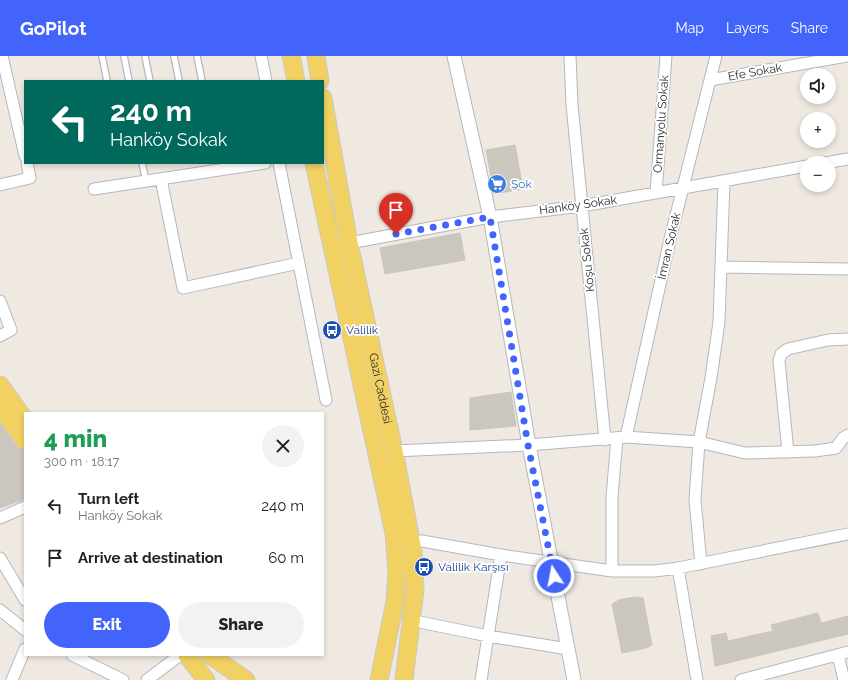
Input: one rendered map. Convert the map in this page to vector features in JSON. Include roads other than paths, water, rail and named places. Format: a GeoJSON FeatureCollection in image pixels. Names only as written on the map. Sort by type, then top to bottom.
{"type":"FeatureCollection","features":[{"type":"Feature","properties":{"kind":"main road"},"geometry":{"type":"LineString","coordinates":[[291,56],[296,80]]}},
{"type":"Feature","properties":{"kind":"main road"},"geometry":{"type":"LineString","coordinates":[[316,56],[320,80]]}},
{"type":"Feature","properties":{"kind":"main road","name":"Gazi Caddesi"},"geometry":{"type":"LineString","coordinates":[[324,104],[349,243],[394,451],[411,541],[415,589],[410,620],[404,680]]}},
{"type":"Feature","properties":{"kind":"main road","name":"Gazi Caddesi"},"geometry":{"type":"LineString","coordinates":[[314,164],[394,533],[397,572],[395,602],[379,680]]}},
{"type":"Feature","properties":{"kind":"main road"},"geometry":{"type":"LineString","coordinates":[[0,385],[24,419]]}},
{"type":"Feature","properties":{"kind":"main road"},"geometry":{"type":"LineString","coordinates":[[0,407],[24,440]]}},
{"type":"Feature","properties":{"kind":"main road"},"geometry":{"type":"LineString","coordinates":[[188,656],[206,680]]}},
{"type":"Feature","properties":{"kind":"main road"},"geometry":{"type":"LineString","coordinates":[[211,656],[246,680]]}},
{"type":"Feature","properties":{"kind":"street"},"geometry":{"type":"LineString","coordinates":[[2,56],[24,152]]}},
{"type":"Feature","properties":{"kind":"street"},"geometry":{"type":"LineString","coordinates":[[261,56],[266,80]]}},
{"type":"Feature","properties":{"kind":"street"},"geometry":{"type":"LineString","coordinates":[[454,56],[490,217],[528,445],[573,678]]}},
{"type":"Feature","properties":{"kind":"street","name":"Koşu Sokak"},"geometry":{"type":"LineString","coordinates":[[570,56],[572,105],[605,440]]}},
{"type":"Feature","properties":{"kind":"street","name":"Ormanyolu Sokak"},"geometry":{"type":"LineString","coordinates":[[656,193],[666,56]]}},
{"type":"Feature","properties":{"kind":"street","name":"İmran Sokak"},"geometry":{"type":"LineString","coordinates":[[612,571],[612,497],[621,438],[716,56]]}},
{"type":"Feature","properties":{"kind":"street","name":"Efe Sokak"},"geometry":{"type":"LineString","coordinates":[[710,80],[848,56]]}},
{"type":"Feature","properties":{"kind":"street"},"geometry":{"type":"LineString","coordinates":[[836,161],[848,159]]}},
{"type":"Feature","properties":{"kind":"street"},"geometry":{"type":"LineString","coordinates":[[0,185],[30,178],[27,164]]}},
{"type":"Feature","properties":{"kind":"street"},"geometry":{"type":"LineString","coordinates":[[94,189],[258,164]]}},
{"type":"Feature","properties":{"kind":"street"},"geometry":{"type":"LineString","coordinates":[[279,164],[326,400]]}},
{"type":"Feature","properties":{"kind":"street","name":"Hanköy Sokak"},"geometry":{"type":"LineString","coordinates":[[349,243],[490,217],[582,206],[800,167]]}},
{"type":"Feature","properties":{"kind":"street"},"geometry":{"type":"LineString","coordinates":[[161,179],[183,288],[299,264]]}},
{"type":"Feature","properties":{"kind":"street"},"geometry":{"type":"LineString","coordinates":[[701,564],[695,500],[699,442],[711,378],[719,322],[724,182]]}},
{"type":"Feature","properties":{"kind":"street"},"geometry":{"type":"LineString","coordinates":[[722,267],[848,269]]}},
{"type":"Feature","properties":{"kind":"street"},"geometry":{"type":"LineString","coordinates":[[0,301],[11,330],[0,336]]}},
{"type":"Feature","properties":{"kind":"street"},"geometry":{"type":"LineString","coordinates":[[788,452],[779,357],[784,350],[828,340],[848,339]]}},
{"type":"Feature","properties":{"kind":"street"},"geometry":{"type":"LineString","coordinates":[[394,451],[528,445],[621,438],[699,442],[744,453],[788,452],[815,451],[836,448],[843,438],[848,435]]}},
{"type":"Feature","properties":{"kind":"street"},"geometry":{"type":"LineString","coordinates":[[0,518],[24,507]]}},
{"type":"Feature","properties":{"kind":"street"},"geometry":{"type":"LineString","coordinates":[[411,541],[422,541],[501,555],[612,571],[655,572],[848,534]]}},
{"type":"Feature","properties":{"kind":"street"},"geometry":{"type":"LineString","coordinates":[[481,680],[501,555]]}},
{"type":"Feature","properties":{"kind":"street"},"geometry":{"type":"LineString","coordinates":[[0,558],[24,598]]}},
{"type":"Feature","properties":{"kind":"street"},"geometry":{"type":"LineString","coordinates":[[678,568],[697,680]]}},
{"type":"Feature","properties":{"kind":"street"},"geometry":{"type":"LineString","coordinates":[[1,613],[24,629]]}},
{"type":"Feature","properties":{"kind":"street"},"geometry":{"type":"LineString","coordinates":[[410,620],[488,636],[568,649]]}},
{"type":"Feature","properties":{"kind":"street"},"geometry":{"type":"LineString","coordinates":[[12,680],[24,651]]}},
{"type":"Feature","properties":{"kind":"street"},"geometry":{"type":"LineString","coordinates":[[741,680],[843,653],[844,680]]}},
{"type":"Feature","properties":{"kind":"street"},"geometry":{"type":"LineString","coordinates":[[74,656],[123,680]]}},
{"type":"Feature","properties":{"kind":"street"},"geometry":{"type":"LineString","coordinates":[[147,680],[179,656]]}},
{"type":"Feature","properties":{"kind":"lane"},"geometry":{"type":"LineString","coordinates":[[102,56],[107,80]]}},
{"type":"Feature","properties":{"kind":"lane"},"geometry":{"type":"LineString","coordinates":[[124,56],[128,80]]}},
{"type":"Feature","properties":{"kind":"lane"},"geometry":{"type":"LineString","coordinates":[[145,56],[150,80]]}},
{"type":"Feature","properties":{"kind":"lane"},"geometry":{"type":"LineString","coordinates":[[174,56],[179,80]]}},
{"type":"Feature","properties":{"kind":"lane"},"geometry":{"type":"LineString","coordinates":[[197,56],[202,80]]}},
{"type":"Feature","properties":{"kind":"lane"},"geometry":{"type":"LineString","coordinates":[[142,164],[146,181]]}},
{"type":"Feature","properties":{"kind":"place","name":"Şok"},"geometry":{"type":"Point","coordinates":[497,184]}},
{"type":"Feature","properties":{"kind":"place","name":"Valilik"},"geometry":{"type":"Point","coordinates":[332,330]}},
{"type":"Feature","properties":{"kind":"place","name":"Valilik Karşısı"},"geometry":{"type":"Point","coordinates":[424,567]}}]}
